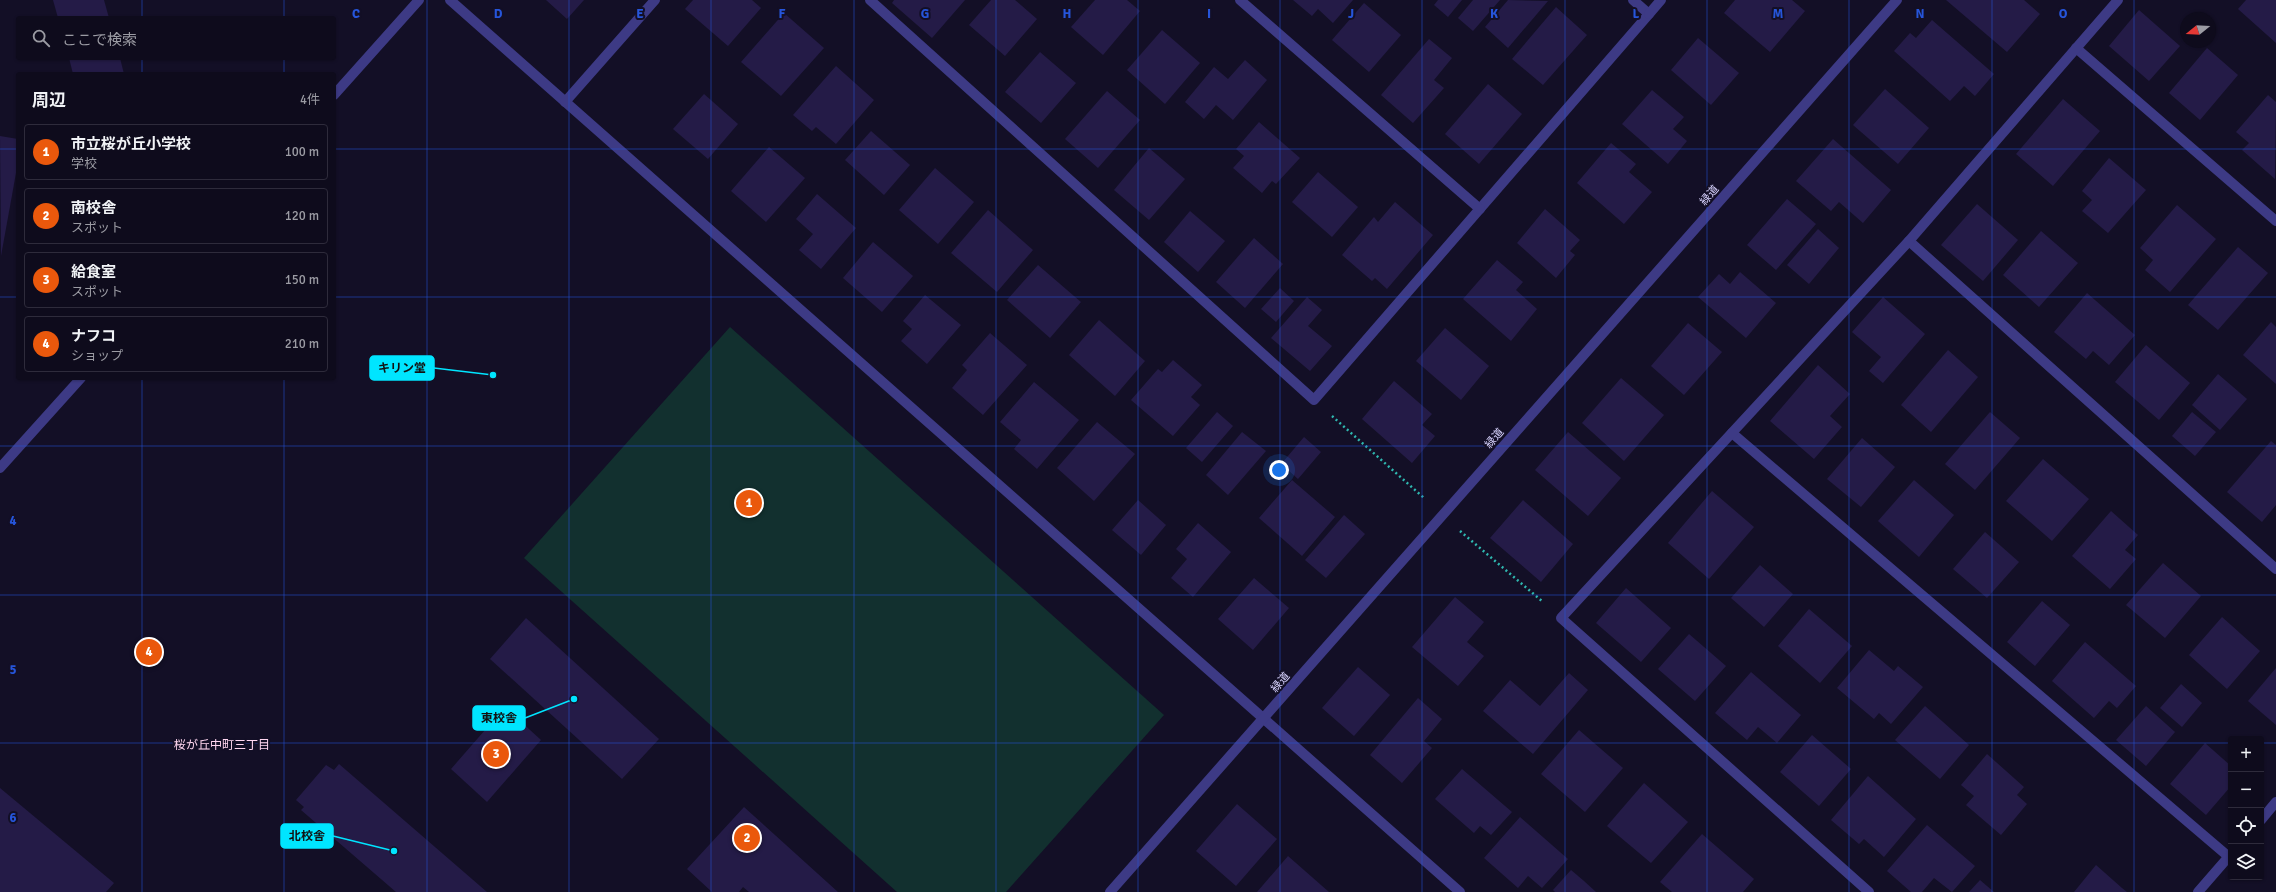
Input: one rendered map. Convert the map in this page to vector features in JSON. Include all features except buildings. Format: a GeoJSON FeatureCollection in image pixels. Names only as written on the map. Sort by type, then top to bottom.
{"type":"FeatureCollection","features":[{"type":"Feature","properties":{"kind":"street"},"geometry":{"type":"LineString","coordinates":[[336,93],[419,0]]}},
{"type":"Feature","properties":{"kind":"street"},"geometry":{"type":"LineString","coordinates":[[450,0],[1460,892]]}},
{"type":"Feature","properties":{"kind":"street"},"geometry":{"type":"LineString","coordinates":[[565,102],[655,0]]}},
{"type":"Feature","properties":{"kind":"street"},"geometry":{"type":"LineString","coordinates":[[870,0],[1314,400],[1661,0]]}},
{"type":"Feature","properties":{"kind":"street"},"geometry":{"type":"LineString","coordinates":[[1240,0],[1480,209]]}},
{"type":"Feature","properties":{"kind":"street"},"geometry":{"type":"LineString","coordinates":[[1634,0],[1649,14]]}},
{"type":"Feature","properties":{"kind":"street","name":"緑道"},"geometry":{"type":"LineString","coordinates":[[1110,892],[1896,0]]}},
{"type":"Feature","properties":{"kind":"street"},"geometry":{"type":"LineString","coordinates":[[1869,892],[1561,618],[1909,241],[2118,0]]}},
{"type":"Feature","properties":{"kind":"street"},"geometry":{"type":"LineString","coordinates":[[2076,48],[2276,222]]}},
{"type":"Feature","properties":{"kind":"street"},"geometry":{"type":"LineString","coordinates":[[1909,241],[2276,570]]}},
{"type":"Feature","properties":{"kind":"street"},"geometry":{"type":"LineString","coordinates":[[0,468],[79,380]]}},
{"type":"Feature","properties":{"kind":"street"},"geometry":{"type":"LineString","coordinates":[[1732,433],[2228,853]]}},
{"type":"Feature","properties":{"kind":"street"},"geometry":{"type":"LineString","coordinates":[[2264,816],[2276,802]]}},
{"type":"Feature","properties":{"kind":"street"},"geometry":{"type":"LineString","coordinates":[[2198,892],[2228,857]]}},
{"type":"Feature","properties":{"kind":"green space"},"geometry":{"type":"Polygon","coordinates":[[[730,327],[1164,715],[1006,892],[897,892],[524,558],[730,327]]]}},
{"type":"Feature","properties":{"kind":"place","name":"キリン堂"},"geometry":{"type":"Point","coordinates":[493,375]}},
{"type":"Feature","properties":{"kind":"place","name":"市立桜が丘小学校"},"geometry":{"type":"Point","coordinates":[749,503]}},
{"type":"Feature","properties":{"kind":"place","name":"ナフコ"},"geometry":{"type":"Point","coordinates":[149,652]}},
{"type":"Feature","properties":{"kind":"place","name":"東校舎"},"geometry":{"type":"Point","coordinates":[574,699]}},
{"type":"Feature","properties":{"kind":"place","name":"給食室"},"geometry":{"type":"Point","coordinates":[496,754]}},
{"type":"Feature","properties":{"kind":"place","name":"南校舎"},"geometry":{"type":"Point","coordinates":[747,838]}},
{"type":"Feature","properties":{"kind":"place","name":"北校舎"},"geometry":{"type":"Point","coordinates":[394,851]}},
{"type":"Feature","properties":{"kind":"district","name":"桜が丘中町三丁目"},"geometry":{"type":"Point","coordinates":[222,745]}}]}
